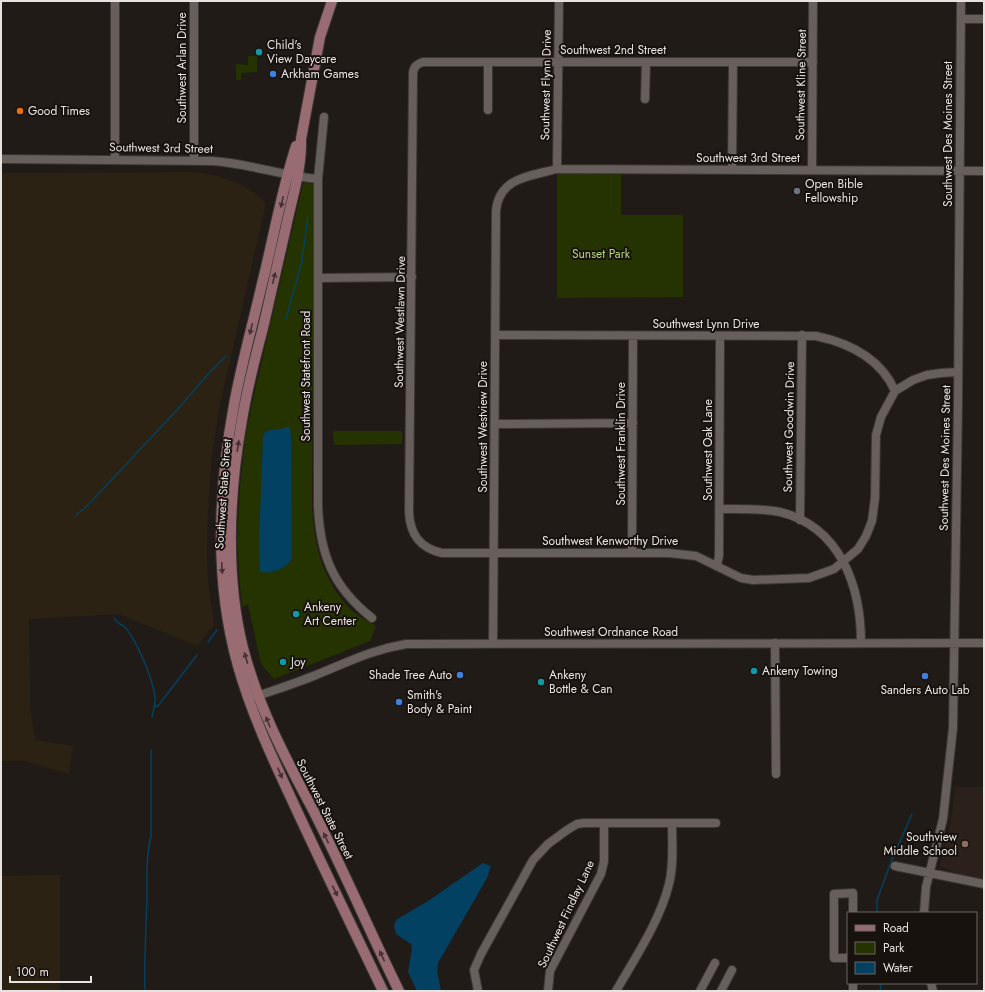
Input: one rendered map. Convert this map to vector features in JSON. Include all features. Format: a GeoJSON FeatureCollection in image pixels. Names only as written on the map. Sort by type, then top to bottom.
{"type":"FeatureCollection","features":[{"type":"Feature","properties":{"kind":"main road","name":"Southwest State Street"},"geometry":{"type":"LineString","coordinates":[[332,1],[319,42],[301,139],[302,150],[293,176],[234,404],[222,492],[221,539],[225,600],[233,644],[253,697],[267,743],[304,826],[383,991]]}},
{"type":"Feature","properties":{"kind":"main road","name":"Southwest State Street"},"geometry":{"type":"LineString","coordinates":[[253,697],[314,813],[399,991]]}},
{"type":"Feature","properties":{"kind":"street"},"geometry":{"type":"LineString","coordinates":[[115,1],[115,160]]}},
{"type":"Feature","properties":{"kind":"street","name":"Southwest Arlan Drive"},"geometry":{"type":"LineString","coordinates":[[194,1],[194,160]]}},
{"type":"Feature","properties":{"kind":"street","name":"Southwest Flynn Drive"},"geometry":{"type":"LineString","coordinates":[[557,169],[559,1]]}},
{"type":"Feature","properties":{"kind":"street","name":"Southwest Kline Street"},"geometry":{"type":"LineString","coordinates":[[812,170],[814,1]]}},
{"type":"Feature","properties":{"kind":"street","name":"Southwest Des Moines Street"},"geometry":{"type":"LineString","coordinates":[[924,912],[926,887],[943,819],[953,728],[961,1]]}},
{"type":"Feature","properties":{"kind":"street"},"geometry":{"type":"LineString","coordinates":[[961,19],[984,19]]}},
{"type":"Feature","properties":{"kind":"street","name":"Southwest 2nd Street"},"geometry":{"type":"LineString","coordinates":[[415,66],[423,62],[813,62]]}},
{"type":"Feature","properties":{"kind":"street"},"geometry":{"type":"LineString","coordinates":[[488,62],[488,110]]}},
{"type":"Feature","properties":{"kind":"street"},"geometry":{"type":"LineString","coordinates":[[646,62],[646,99]]}},
{"type":"Feature","properties":{"kind":"street"},"geometry":{"type":"LineString","coordinates":[[732,170],[733,62]]}},
{"type":"Feature","properties":{"kind":"street","name":"Southwest Westlawn Drive"},"geometry":{"type":"LineString","coordinates":[[415,66],[413,73],[410,522],[412,530],[421,543],[434,551],[450,553]]}},
{"type":"Feature","properties":{"kind":"street","name":"Southwest Statefront Road"},"geometry":{"type":"LineString","coordinates":[[324,117],[318,179],[318,506],[320,531],[324,553],[339,585],[353,602],[372,618]]}},
{"type":"Feature","properties":{"kind":"street","name":"Southwest 3rd Street"},"geometry":{"type":"LineString","coordinates":[[1,159],[194,160],[234,163],[293,176],[318,179]]}},
{"type":"Feature","properties":{"kind":"street","name":"Southwest 3rd Street"},"geometry":{"type":"LineString","coordinates":[[514,181],[557,169],[984,171]]}},
{"type":"Feature","properties":{"kind":"street","name":"Southwest Westview Drive"},"geometry":{"type":"LineString","coordinates":[[493,644],[496,211],[501,193],[514,181]]}},
{"type":"Feature","properties":{"kind":"street"},"geometry":{"type":"LineString","coordinates":[[318,278],[412,277]]}},
{"type":"Feature","properties":{"kind":"street","name":"Southwest Lynn Drive"},"geometry":{"type":"LineString","coordinates":[[496,336],[802,335],[829,339],[852,347],[876,365],[891,383],[895,391]]}},
{"type":"Feature","properties":{"kind":"street","name":"Southwest Goodwin Drive"},"geometry":{"type":"LineString","coordinates":[[800,520],[802,335]]}},
{"type":"Feature","properties":{"kind":"street","name":"Southwest Franklin Drive"},"geometry":{"type":"LineString","coordinates":[[632,553],[633,336]]}},
{"type":"Feature","properties":{"kind":"street","name":"Southwest Oak Lane"},"geometry":{"type":"LineString","coordinates":[[717,565],[719,556],[720,336]]}},
{"type":"Feature","properties":{"kind":"street"},"geometry":{"type":"LineString","coordinates":[[895,391],[913,380],[927,375],[958,372]]}},
{"type":"Feature","properties":{"kind":"street","name":"Southwest Kenworthy Drive"},"geometry":{"type":"LineString","coordinates":[[450,553],[684,554],[696,556],[741,578],[754,580],[798,579],[821,575],[834,569],[843,562],[858,549],[866,536],[872,521],[875,498],[876,435],[881,417],[895,391]]}},
{"type":"Feature","properties":{"kind":"street"},"geometry":{"type":"LineString","coordinates":[[495,424],[633,423]]}},
{"type":"Feature","properties":{"kind":"street"},"geometry":{"type":"LineString","coordinates":[[719,509],[772,511],[782,513],[800,520],[818,531],[826,538],[833,545],[853,582],[861,625],[861,643]]}},
{"type":"Feature","properties":{"kind":"street","name":"Southwest Ordnance Road"},"geometry":{"type":"LineString","coordinates":[[253,697],[314,676],[361,655],[391,647],[422,643],[984,643]]}},
{"type":"Feature","properties":{"kind":"street"},"geometry":{"type":"LineString","coordinates":[[775,643],[776,774]]}},
{"type":"Feature","properties":{"kind":"street"},"geometry":{"type":"LineString","coordinates":[[478,991],[474,970],[481,954],[533,860],[548,844],[567,830],[577,824],[584,823],[716,823]]}},
{"type":"Feature","properties":{"kind":"street","name":"Southwest Findlay Lane"},"geometry":{"type":"LineString","coordinates":[[548,991],[550,971],[601,874],[604,861],[604,823]]}},
{"type":"Feature","properties":{"kind":"street"},"geometry":{"type":"LineString","coordinates":[[616,991],[659,912],[669,884],[672,863],[672,823]]}},
{"type":"Feature","properties":{"kind":"street"},"geometry":{"type":"LineString","coordinates":[[895,866],[984,884]]}},
{"type":"Feature","properties":{"kind":"street"},"geometry":{"type":"LineString","coordinates":[[847,958],[834,958],[834,894],[853,894],[853,912]]}},
{"type":"Feature","properties":{"kind":"street"},"geometry":{"type":"LineString","coordinates":[[700,991],[715,962]]}},
{"type":"Feature","properties":{"kind":"street"},"geometry":{"type":"LineString","coordinates":[[722,991],[732,970]]}},
{"type":"Feature","properties":{"kind":"shaded area"},"geometry":{"type":"Polygon","coordinates":[[[196,172],[218,176],[237,183],[253,192],[266,203],[219,409],[212,454],[207,551],[208,581],[214,625],[197,646],[119,614],[29,619],[30,708],[35,740],[73,746],[69,774],[25,761],[1,761],[1,173],[196,172]]]}},
{"type":"Feature","properties":{"kind":"shaded area","name":"Southview Middle School"},"geometry":{"type":"Polygon","coordinates":[[[955,787],[984,787],[984,884],[975,882],[940,866],[951,821],[955,787]]]}},
{"type":"Feature","properties":{"kind":"shaded area"},"geometry":{"type":"Polygon","coordinates":[[[60,875],[60,991],[1,991],[1,876],[60,875]]]}},
{"type":"Feature","properties":{"kind":"green space"},"geometry":{"type":"Polygon","coordinates":[[[248,56],[257,56],[257,72],[241,73],[241,80],[236,80],[236,64],[248,65],[248,56]]]}},
{"type":"Feature","properties":{"kind":"green space","name":"Sunset Park"},"geometry":{"type":"Polygon","coordinates":[[[557,174],[621,174],[621,215],[683,215],[683,297],[557,298],[557,174]]]}},
{"type":"Feature","properties":{"kind":"green space"},"geometry":{"type":"Polygon","coordinates":[[[307,182],[314,185],[315,297],[313,305],[312,505],[315,535],[322,564],[335,590],[355,613],[376,626],[370,641],[274,679],[261,664],[248,604],[242,607],[237,541],[240,487],[245,439],[251,408],[302,188],[303,184],[307,182]]]}},
{"type":"Feature","properties":{"kind":"green space"},"geometry":{"type":"Polygon","coordinates":[[[333,431],[402,431],[402,444],[334,445],[333,431]]]}},
{"type":"Feature","properties":{"kind":"water"},"geometry":{"type":"Polygon","coordinates":[[[290,427],[291,438],[292,558],[287,565],[278,570],[273,572],[264,572],[260,571],[259,540],[263,438],[265,432],[290,427]]]}},
{"type":"Feature","properties":{"kind":"water"},"geometry":{"type":"Polygon","coordinates":[[[483,863],[491,866],[487,878],[438,963],[437,971],[441,991],[417,991],[408,972],[412,949],[411,944],[396,934],[394,926],[396,920],[428,901],[483,863]]]}},
{"type":"Feature","properties":{"kind":"waterway"},"geometry":{"type":"LineString","coordinates":[[286,319],[302,261],[308,216]]}},
{"type":"Feature","properties":{"kind":"waterway"},"geometry":{"type":"LineString","coordinates":[[76,515],[86,507],[226,356]]}},
{"type":"Feature","properties":{"kind":"waterway"},"geometry":{"type":"LineString","coordinates":[[114,618],[128,631],[138,648],[147,669],[155,696],[152,717]]}},
{"type":"Feature","properties":{"kind":"waterway"},"geometry":{"type":"LineString","coordinates":[[208,642],[217,630]]}},
{"type":"Feature","properties":{"kind":"waterway"},"geometry":{"type":"LineString","coordinates":[[154,707],[158,706],[197,655]]}},
{"type":"Feature","properties":{"kind":"waterway"},"geometry":{"type":"LineString","coordinates":[[145,991],[147,867],[151,836],[151,750]]}},
{"type":"Feature","properties":{"kind":"waterway"},"geometry":{"type":"LineString","coordinates":[[877,912],[877,900],[891,862],[912,814]]}},
{"type":"Feature","properties":{"kind":"waterway"},"geometry":{"type":"LineString","coordinates":[[880,984],[881,991]]}},
{"type":"Feature","properties":{"kind":"place","name":"Child's View Daycare"},"geometry":{"type":"Point","coordinates":[259,52]}},
{"type":"Feature","properties":{"kind":"place","name":"Arkham Games"},"geometry":{"type":"Point","coordinates":[273,74]}},
{"type":"Feature","properties":{"kind":"place","name":"Good Times"},"geometry":{"type":"Point","coordinates":[20,111]}},
{"type":"Feature","properties":{"kind":"place","name":"Open Bible Fellowship"},"geometry":{"type":"Point","coordinates":[797,191]}},
{"type":"Feature","properties":{"kind":"place","name":"Ankeny Art Center"},"geometry":{"type":"Point","coordinates":[296,614]}},
{"type":"Feature","properties":{"kind":"place","name":"Joy"},"geometry":{"type":"Point","coordinates":[283,662]}},
{"type":"Feature","properties":{"kind":"place","name":"Ankeny Towing"},"geometry":{"type":"Point","coordinates":[754,671]}},
{"type":"Feature","properties":{"kind":"place","name":"Shade Tree Auto"},"geometry":{"type":"Point","coordinates":[460,675]}},
{"type":"Feature","properties":{"kind":"place","name":"Sanders Auto Lab"},"geometry":{"type":"Point","coordinates":[925,676]}},
{"type":"Feature","properties":{"kind":"place","name":"Ankeny Bottle & Can"},"geometry":{"type":"Point","coordinates":[541,682]}},
{"type":"Feature","properties":{"kind":"place","name":"Smith's Body & Paint"},"geometry":{"type":"Point","coordinates":[399,702]}},
{"type":"Feature","properties":{"kind":"place","name":"Southview Middle School"},"geometry":{"type":"Point","coordinates":[965,844]}}]}
